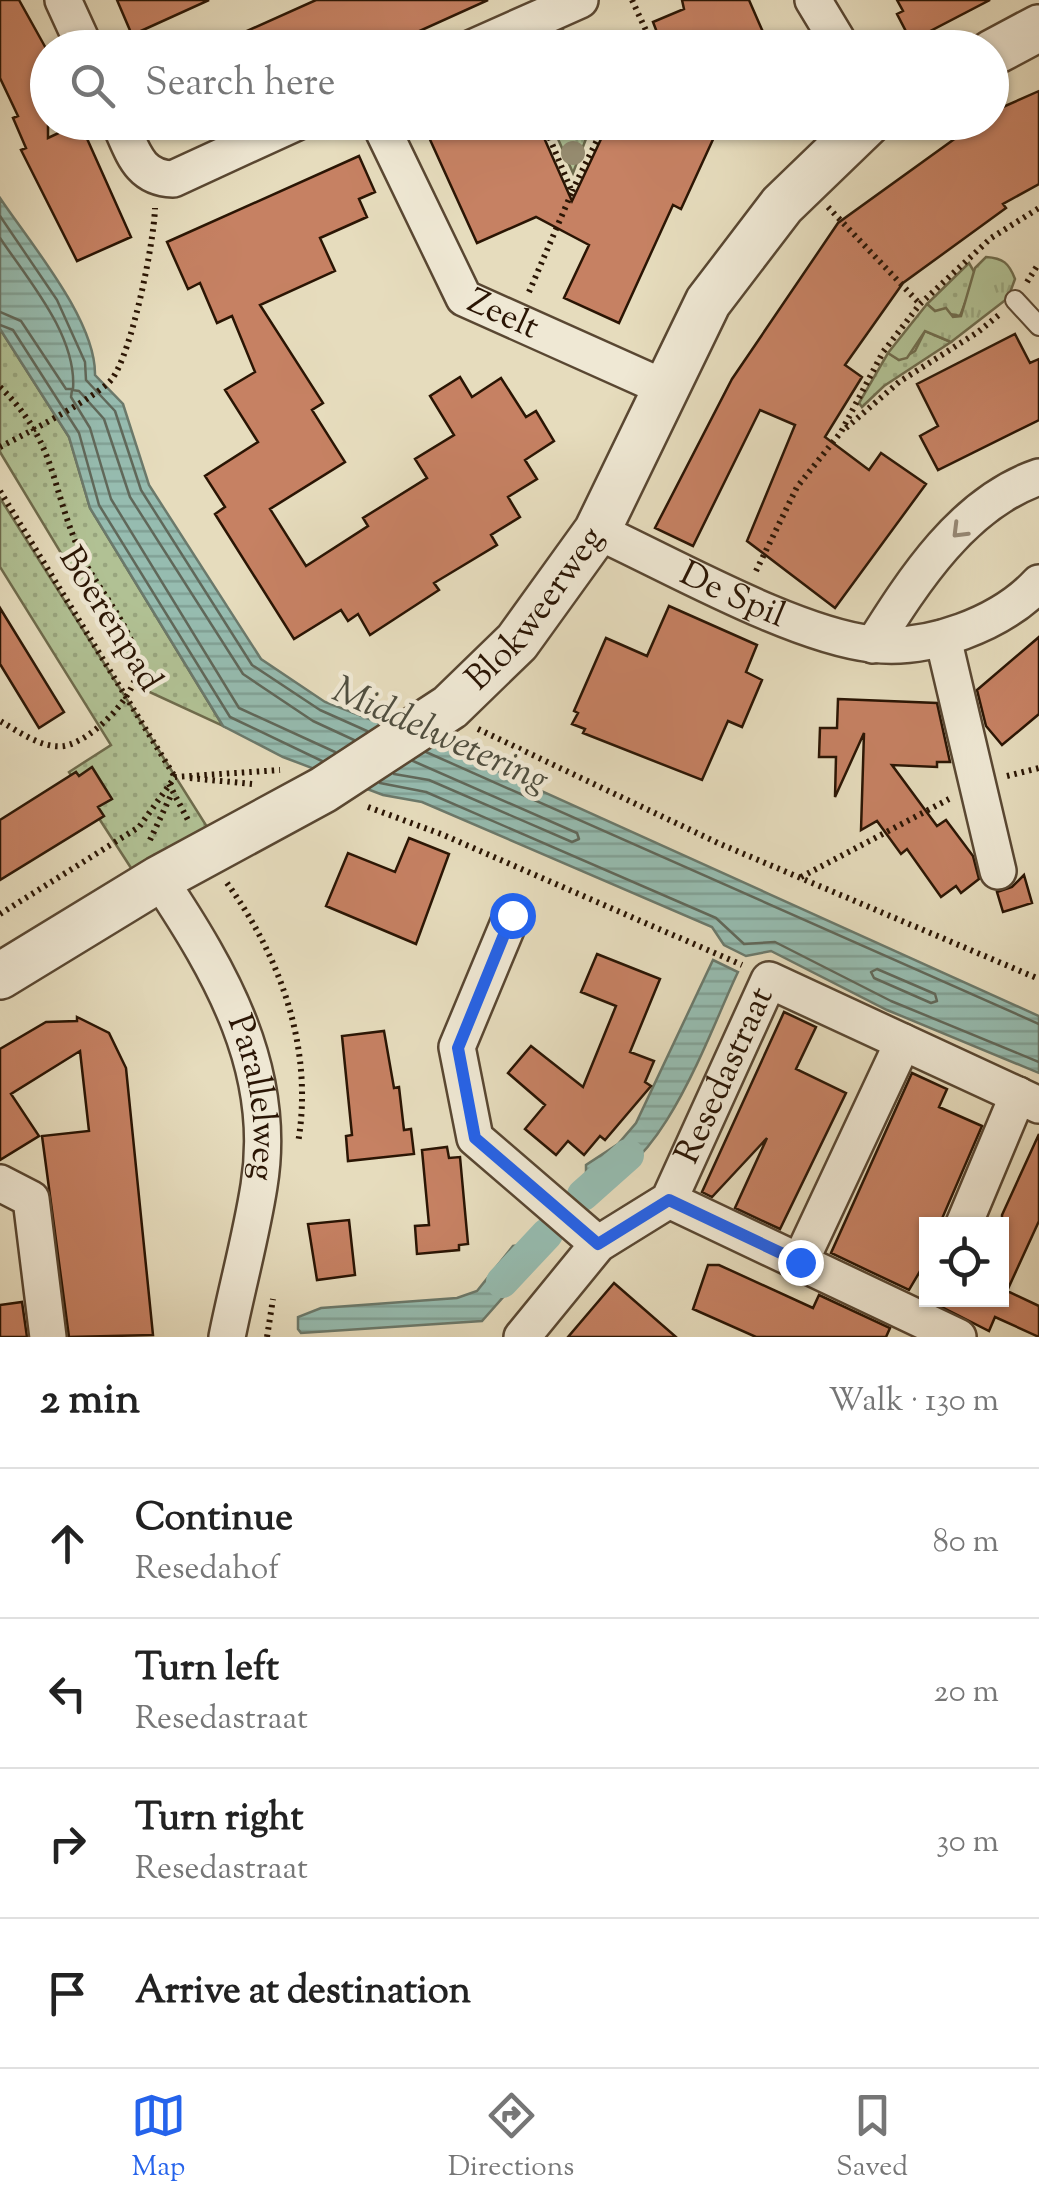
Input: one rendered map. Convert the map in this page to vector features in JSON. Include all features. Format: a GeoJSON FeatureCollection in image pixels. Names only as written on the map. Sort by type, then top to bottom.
{"type":"FeatureCollection","features":[{"type":"Feature","properties":{"kind":"street"},"geometry":{"type":"LineString","coordinates":[[63,0],[77,30]]}},
{"type":"Feature","properties":{"kind":"street"},"geometry":{"type":"LineString","coordinates":[[512,30],[580,0]]}},
{"type":"Feature","properties":{"kind":"street"},"geometry":{"type":"LineString","coordinates":[[814,0],[832,30]]}},
{"type":"Feature","properties":{"kind":"street"},"geometry":{"type":"LineString","coordinates":[[1009,44],[1039,28]]}},
{"type":"Feature","properties":{"kind":"street"},"geometry":{"type":"LineString","coordinates":[[128,140],[140,168],[156,178],[173,178],[257,140]]}},
{"type":"Feature","properties":{"kind":"street","name":"Zeelt"},"geometry":{"type":"LineString","coordinates":[[389,140],[464,298],[665,388]]}},
{"type":"Feature","properties":{"kind":"street","name":"Blokweerweg"},"geometry":{"type":"LineString","coordinates":[[0,976],[159,880],[323,790],[433,718],[517,642],[597,531],[708,302],[782,205],[849,140]]}},
{"type":"Feature","properties":{"kind":"street"},"geometry":{"type":"LineString","coordinates":[[873,644],[910,587],[960,530],[999,498],[1039,477]]}},
{"type":"Feature","properties":{"kind":"street","name":"De Spil"},"geometry":{"type":"LineString","coordinates":[[597,531],[814,629],[873,644],[943,638],[997,615],[1039,583]]}},
{"type":"Feature","properties":{"kind":"street"},"geometry":{"type":"LineString","coordinates":[[943,638],[998,871]]}},
{"type":"Feature","properties":{"kind":"street","name":"Parallelweg"},"geometry":{"type":"LineString","coordinates":[[159,880],[231,998],[250,1044],[263,1124],[260,1184],[226,1337]]}},
{"type":"Feature","properties":{"kind":"street"},"geometry":{"type":"LineString","coordinates":[[512,915],[458,1048],[475,1138],[598,1244]]}},
{"type":"Feature","properties":{"kind":"street","name":"Resedastraat"},"geometry":{"type":"LineString","coordinates":[[522,1337],[598,1244],[669,1200],[769,980],[1028,1100],[968,1217]]}},
{"type":"Feature","properties":{"kind":"street"},"geometry":{"type":"LineString","coordinates":[[800,1262],[904,1042]]}},
{"type":"Feature","properties":{"kind":"street"},"geometry":{"type":"LineString","coordinates":[[0,1183],[31,1199],[48,1337]]}},
{"type":"Feature","properties":{"kind":"street","name":"Resedastraat"},"geometry":{"type":"LineString","coordinates":[[669,1200],[800,1262],[929,1310],[958,1337]]}},
{"type":"Feature","properties":{"kind":"lane"},"geometry":{"type":"LineString","coordinates":[[1015,300],[1039,326]]}},
{"type":"Feature","properties":{"kind":"path"},"geometry":{"type":"LineString","coordinates":[[632,0],[645,30]]}},
{"type":"Feature","properties":{"kind":"path"},"geometry":{"type":"LineString","coordinates":[[550,140],[572,192]]}},
{"type":"Feature","properties":{"kind":"path"},"geometry":{"type":"LineString","coordinates":[[517,321],[597,140]]}},
{"type":"Feature","properties":{"kind":"path"},"geometry":{"type":"LineString","coordinates":[[0,447],[112,380],[136,312],[154,238],[156,178]]}},
{"type":"Feature","properties":{"kind":"path"},"geometry":{"type":"LineString","coordinates":[[806,182],[869,255],[920,304]]}},
{"type":"Feature","properties":{"kind":"path"},"geometry":{"type":"LineString","coordinates":[[841,432],[883,352],[920,304],[991,238],[1039,208]]}},
{"type":"Feature","properties":{"kind":"path"},"geometry":{"type":"LineString","coordinates":[[744,599],[797,487],[841,432],[899,382],[978,332],[1015,300],[1039,263]]}},
{"type":"Feature","properties":{"kind":"path"},"geometry":{"type":"LineString","coordinates":[[0,387],[37,428],[79,552],[122,622],[139,662],[129,699],[64,746],[44,744],[0,721]]}},
{"type":"Feature","properties":{"kind":"path","name":"Boerenpad"},"geometry":{"type":"LineString","coordinates":[[0,491],[175,777]]}},
{"type":"Feature","properties":{"kind":"path"},"geometry":{"type":"LineString","coordinates":[[433,718],[484,733],[800,877],[1039,979]]}},
{"type":"Feature","properties":{"kind":"path"},"geometry":{"type":"LineString","coordinates":[[800,877],[979,783],[1039,768]]}},
{"type":"Feature","properties":{"kind":"path"},"geometry":{"type":"LineString","coordinates":[[175,777],[294,770],[323,790],[384,810],[396,820],[441,834],[675,933],[769,980]]}},
{"type":"Feature","properties":{"kind":"path"},"geometry":{"type":"LineString","coordinates":[[159,880],[148,844],[175,777]]}},
{"type":"Feature","properties":{"kind":"path"},"geometry":{"type":"LineString","coordinates":[[0,914],[139,827],[175,777]]}},
{"type":"Feature","properties":{"kind":"green space"},"geometry":{"type":"Polygon","coordinates":[[[559,22],[563,30],[542,30],[559,22]]]}},
{"type":"Feature","properties":{"kind":"green space"},"geometry":{"type":"Polygon","coordinates":[[[558,140],[586,140],[573,173],[558,140]]]}},
{"type":"Feature","properties":{"kind":"green space"},"geometry":{"type":"Polygon","coordinates":[[[986,257],[1005,262],[1010,269],[1015,279],[1008,298],[951,342],[925,331],[907,358],[899,360],[888,353],[927,304],[935,311],[946,308],[953,317],[961,316],[975,268],[986,257]]]}},
{"type":"Feature","properties":{"kind":"green space"},"geometry":{"type":"Polygon","coordinates":[[[969,263],[976,275],[960,316],[935,311],[927,304],[969,263]]]}},
{"type":"Feature","properties":{"kind":"green space"},"geometry":{"type":"Polygon","coordinates":[[[0,329],[69,437],[90,508],[223,726],[143,689],[0,452],[0,329]]]}},
{"type":"Feature","properties":{"kind":"green space"},"geometry":{"type":"Polygon","coordinates":[[[925,331],[951,342],[884,386],[862,407],[859,403],[888,353],[899,360],[915,351],[925,331]]]}},
{"type":"Feature","properties":{"kind":"green space"},"geometry":{"type":"Polygon","coordinates":[[[0,498],[209,830],[133,871],[69,772],[111,745],[0,567],[0,498]]]}},
{"type":"Feature","properties":{"kind":"water","name":"Middelwetering"},"geometry":{"type":"Polygon","coordinates":[[[0,198],[44,259],[85,330],[95,375],[123,404],[149,485],[261,659],[325,702],[455,752],[1039,1016],[1039,1073],[887,1010],[771,951],[746,956],[724,945],[712,927],[422,802],[383,795],[283,757],[223,726],[90,508],[69,437],[0,329],[0,198]]]}},
{"type":"Feature","properties":{"kind":"water"},"geometry":{"type":"Polygon","coordinates":[[[713,960],[738,972],[681,1096],[640,1156],[617,1175],[592,1182],[586,1175],[586,1165],[618,1144],[636,1123],[713,960]]]}},
{"type":"Feature","properties":{"kind":"water"},"geometry":{"type":"Polygon","coordinates":[[[527,1244],[535,1261],[482,1321],[301,1333],[298,1329],[298,1317],[321,1308],[457,1298],[477,1291],[513,1246],[527,1244]]]}},
{"type":"Feature","properties":{"kind":"building"},"geometry":{"type":"Polygon","coordinates":[[[0,0],[19,0],[36,30],[30,30],[30,140],[88,140],[131,237],[77,261],[21,150],[26,148],[13,118],[18,116],[0,78],[0,0]]]}},
{"type":"Feature","properties":{"kind":"building"},"geometry":{"type":"Polygon","coordinates":[[[117,0],[209,0],[143,30],[130,30],[117,0]]]}},
{"type":"Feature","properties":{"kind":"building"},"geometry":{"type":"Polygon","coordinates":[[[316,0],[488,0],[422,30],[249,30],[316,0]]]}},
{"type":"Feature","properties":{"kind":"building"},"geometry":{"type":"Polygon","coordinates":[[[682,0],[749,0],[762,30],[656,30],[653,22],[684,9],[682,0]]]}},
{"type":"Feature","properties":{"kind":"building"},"geometry":{"type":"Polygon","coordinates":[[[897,0],[990,0],[932,30],[905,30],[897,14],[903,11],[897,0]]]}},
{"type":"Feature","properties":{"kind":"building"},"geometry":{"type":"Polygon","coordinates":[[[1039,91],[1039,184],[1003,204],[1006,208],[903,283],[845,365],[862,377],[825,437],[869,470],[881,453],[926,484],[835,608],[747,541],[795,425],[760,410],[693,546],[655,528],[732,379],[838,223],[953,140],[1009,140],[1009,104],[1039,91]]]}},
{"type":"Feature","properties":{"kind":"building"},"geometry":{"type":"Polygon","coordinates":[[[430,140],[545,140],[572,201],[601,140],[713,140],[681,209],[673,205],[619,323],[564,298],[589,245],[536,217],[477,243],[430,140]]]}},
{"type":"Feature","properties":{"kind":"building"},"geometry":{"type":"Polygon","coordinates":[[[359,156],[375,192],[359,199],[367,217],[320,238],[335,271],[260,305],[323,403],[312,410],[345,462],[270,509],[306,566],[368,526],[363,518],[427,478],[415,459],[454,435],[430,396],[460,377],[472,397],[501,378],[526,417],[536,411],[554,441],[525,460],[537,479],[508,497],[520,517],[491,535],[497,545],[434,583],[439,590],[370,635],[358,614],[348,621],[341,610],[294,639],[215,514],[225,507],[205,476],[258,442],[225,390],[255,372],[232,316],[217,323],[200,283],[188,289],[167,242],[359,156]]]}},
{"type":"Feature","properties":{"kind":"building"},"geometry":{"type":"Polygon","coordinates":[[[1015,334],[1030,363],[1039,359],[1039,420],[938,470],[920,436],[938,426],[917,384],[1015,334]]]}},
{"type":"Feature","properties":{"kind":"building"},"geometry":{"type":"Polygon","coordinates":[[[669,606],[757,645],[746,672],[762,680],[742,727],[728,721],[702,780],[583,733],[585,729],[572,724],[606,638],[647,656],[669,606]]]}},
{"type":"Feature","properties":{"kind":"building"},"geometry":{"type":"Polygon","coordinates":[[[0,608],[64,712],[39,728],[0,664],[0,608]]]}},
{"type":"Feature","properties":{"kind":"building"},"geometry":{"type":"Polygon","coordinates":[[[1039,637],[1039,714],[1002,745],[986,726],[977,690],[1039,637]]]}},
{"type":"Feature","properties":{"kind":"building"},"geometry":{"type":"Polygon","coordinates":[[[838,699],[937,703],[950,762],[937,762],[937,767],[892,765],[937,826],[946,820],[973,856],[979,879],[961,893],[956,886],[941,897],[907,849],[901,854],[877,821],[861,830],[864,733],[835,797],[836,757],[819,757],[820,728],[837,728],[838,699]]]}},
{"type":"Feature","properties":{"kind":"building"},"geometry":{"type":"Polygon","coordinates":[[[92,767],[112,799],[98,807],[104,816],[0,880],[0,820],[76,772],[79,776],[92,767]]]}},
{"type":"Feature","properties":{"kind":"building"},"geometry":{"type":"Polygon","coordinates":[[[409,838],[449,854],[416,944],[326,906],[348,853],[395,872],[409,838]]]}},
{"type":"Feature","properties":{"kind":"building"},"geometry":{"type":"Polygon","coordinates":[[[1024,875],[1032,903],[1003,912],[997,892],[1012,887],[1024,875]]]}},
{"type":"Feature","properties":{"kind":"building"},"geometry":{"type":"Polygon","coordinates":[[[597,954],[660,979],[630,1052],[654,1061],[645,1082],[651,1086],[605,1140],[600,1136],[584,1155],[568,1141],[556,1155],[525,1129],[545,1105],[508,1073],[531,1046],[583,1087],[616,1006],[581,992],[597,954]]]}},
{"type":"Feature","properties":{"kind":"building"},"geometry":{"type":"Polygon","coordinates":[[[784,1012],[816,1027],[796,1069],[846,1093],[780,1229],[735,1208],[767,1138],[712,1197],[702,1192],[784,1012]]]}},
{"type":"Feature","properties":{"kind":"building"},"geometry":{"type":"Polygon","coordinates":[[[77,1017],[109,1033],[126,1068],[153,1335],[69,1337],[42,1136],[89,1131],[80,1051],[11,1094],[39,1136],[0,1160],[0,1049],[46,1022],[77,1021],[77,1017]]]}},
{"type":"Feature","properties":{"kind":"building"},"geometry":{"type":"Polygon","coordinates":[[[384,1031],[394,1088],[399,1087],[404,1130],[411,1129],[414,1154],[348,1161],[346,1136],[352,1135],[342,1036],[384,1031]]]}},
{"type":"Feature","properties":{"kind":"building"},"geometry":{"type":"Polygon","coordinates":[[[912,1073],[947,1089],[939,1107],[982,1126],[943,1217],[919,1217],[919,1273],[909,1290],[831,1253],[912,1073]]]}},
{"type":"Feature","properties":{"kind":"building"},"geometry":{"type":"Polygon","coordinates":[[[1039,1134],[1039,1221],[1009,1287],[1009,1217],[1002,1215],[1039,1134]]]}},
{"type":"Feature","properties":{"kind":"building"},"geometry":{"type":"Polygon","coordinates":[[[447,1147],[449,1158],[460,1157],[468,1244],[459,1245],[459,1250],[417,1254],[415,1226],[429,1225],[422,1150],[447,1147]]]}},
{"type":"Feature","properties":{"kind":"building"},"geometry":{"type":"Polygon","coordinates":[[[349,1220],[355,1275],[317,1280],[308,1224],[349,1220]]]}},
{"type":"Feature","properties":{"kind":"building"},"geometry":{"type":"Polygon","coordinates":[[[708,1265],[719,1265],[813,1308],[819,1295],[890,1328],[886,1337],[756,1337],[693,1309],[708,1265]]]}},
{"type":"Feature","properties":{"kind":"building"},"geometry":{"type":"Polygon","coordinates":[[[614,1283],[676,1337],[568,1337],[614,1283]]]}},
{"type":"Feature","properties":{"kind":"building"},"geometry":{"type":"Polygon","coordinates":[[[1009,1292],[1039,1306],[1039,1337],[995,1317],[989,1331],[942,1307],[1009,1307],[1009,1292]]]}},
{"type":"Feature","properties":{"kind":"building"},"geometry":{"type":"Polygon","coordinates":[[[22,1302],[27,1337],[0,1337],[0,1305],[22,1302]]]}},
{"type":"Feature","properties":{"kind":"waterway"},"geometry":{"type":"LineString","coordinates":[[583,1195],[628,1155]]}},
{"type":"Feature","properties":{"kind":"waterway"},"geometry":{"type":"LineString","coordinates":[[502,1282],[547,1234]]}},
{"type":"Feature","properties":{"kind":"route"},"geometry":{"type":"LineString","coordinates":[[512,915],[458,1048],[475,1138],[598,1244],[669,1200],[800,1262]]}}]}
